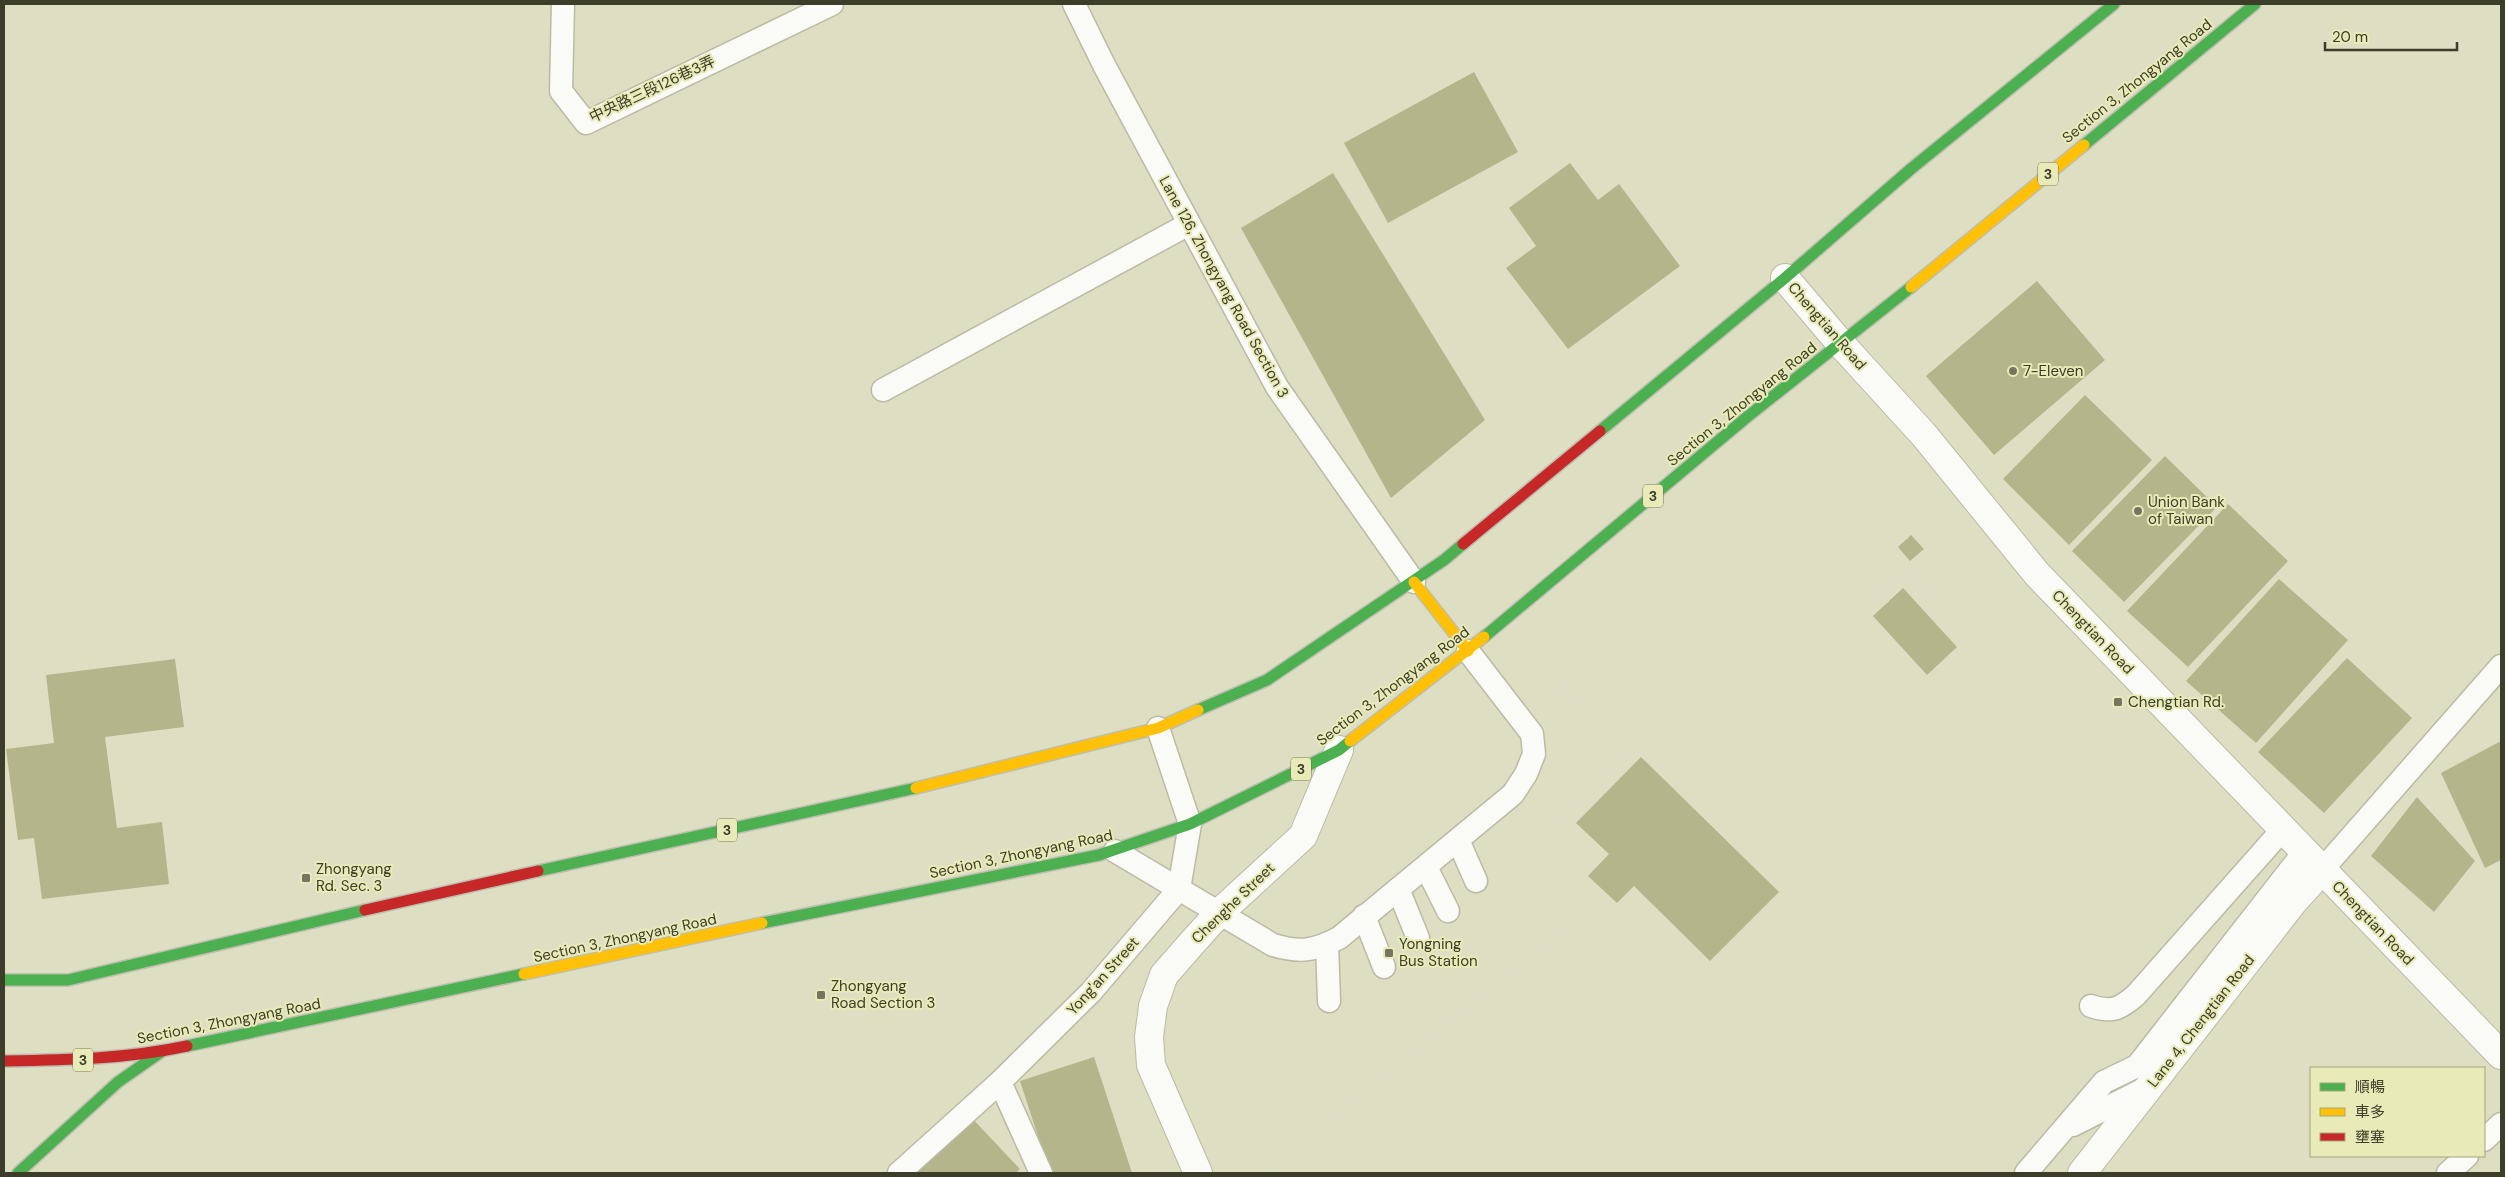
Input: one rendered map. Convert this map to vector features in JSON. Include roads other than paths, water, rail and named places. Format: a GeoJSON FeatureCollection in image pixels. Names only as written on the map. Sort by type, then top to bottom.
{"type":"FeatureCollection","features":[{"type":"Feature","properties":{"kind":"main road","name":"3"},"geometry":{"type":"LineString","coordinates":[[4,980],[68,980],[437,893],[869,800],[1158,728],[1267,680],[1414,582],[1786,278],[1912,168],[2114,4]]}},
{"type":"Feature","properties":{"kind":"main road","name":"Section 3, Zhongyang Road"},"geometry":{"type":"LineString","coordinates":[[4,1061],[80,1060],[161,1052],[836,907],[1115,851],[1190,824],[1338,750],[1468,651],[1747,417],[1841,344],[2254,4]]}},
{"type":"Feature","properties":{"kind":"main road"},"geometry":{"type":"LineString","coordinates":[[1414,582],[1468,651]]}},
{"type":"Feature","properties":{"kind":"main road"},"geometry":{"type":"LineString","coordinates":[[18,1173],[118,1082],[161,1052]]}},
{"type":"Feature","properties":{"kind":"street","name":"Chengtian Road"},"geometry":{"type":"LineString","coordinates":[[1786,278],[1841,344],[1924,435],[2037,574],[2501,1055]]}},
{"type":"Feature","properties":{"kind":"street","name":"Chenghe Street"},"geometry":{"type":"LineString","coordinates":[[1198,1173],[1151,1066],[1149,1037],[1153,1006],[1164,975],[1219,913],[1303,836],[1338,750]]}},
{"type":"Feature","properties":{"kind":"street","name":"Lane 4, Chengtian Road"},"geometry":{"type":"LineString","coordinates":[[2082,1173],[2294,901],[2313,861]]}},
{"type":"Feature","properties":{"kind":"lane","name":"中央路三段126巷3弄"},"geometry":{"type":"LineString","coordinates":[[563,4],[561,91],[586,123],[832,4]]}},
{"type":"Feature","properties":{"kind":"lane","name":"Lane 126, Zhongyang Road Section 3"},"geometry":{"type":"LineString","coordinates":[[1074,4],[1104,65],[1277,387],[1414,582]]}},
{"type":"Feature","properties":{"kind":"lane"},"geometry":{"type":"LineString","coordinates":[[883,390],[1189,224]]}},
{"type":"Feature","properties":{"kind":"lane"},"geometry":{"type":"LineString","coordinates":[[1115,851],[1273,945],[1291,951],[1310,950],[1339,938],[1513,794],[1526,774],[1534,754],[1532,734],[1468,651]]}},
{"type":"Feature","properties":{"kind":"lane"},"geometry":{"type":"LineString","coordinates":[[2026,1173],[2104,1082],[2137,1066],[2313,861],[2501,666]]}},
{"type":"Feature","properties":{"kind":"lane"},"geometry":{"type":"LineString","coordinates":[[1158,728],[1190,824],[1179,889]]}},
{"type":"Feature","properties":{"kind":"lane"},"geometry":{"type":"LineString","coordinates":[[2091,1006],[2106,1011],[2123,1006],[2136,995],[2283,829]]}},
{"type":"Feature","properties":{"kind":"lane"},"geometry":{"type":"LineString","coordinates":[[1458,840],[1476,881]]}},
{"type":"Feature","properties":{"kind":"lane"},"geometry":{"type":"LineString","coordinates":[[1426,867],[1448,911]]}},
{"type":"Feature","properties":{"kind":"lane","name":"Yong'an Street"},"geometry":{"type":"LineString","coordinates":[[899,1173],[1000,1082],[1091,992],[1179,889]]}},
{"type":"Feature","properties":{"kind":"lane"},"geometry":{"type":"LineString","coordinates":[[1398,889],[1418,938]]}},
{"type":"Feature","properties":{"kind":"lane"},"geometry":{"type":"LineString","coordinates":[[1364,916],[1384,967]]}},
{"type":"Feature","properties":{"kind":"lane"},"geometry":{"type":"LineString","coordinates":[[1327,944],[1329,1001]]}},
{"type":"Feature","properties":{"kind":"lane"},"geometry":{"type":"LineString","coordinates":[[1000,1082],[1041,1173]]}},
{"type":"Feature","properties":{"kind":"lane"},"geometry":{"type":"LineString","coordinates":[[2066,1128],[2149,1087]]}},
{"type":"Feature","properties":{"kind":"lane"},"geometry":{"type":"LineString","coordinates":[[2485,1139],[2501,1124]]}},
{"type":"Feature","properties":{"kind":"lane"},"geometry":{"type":"LineString","coordinates":[[2448,1173],[2466,1157]]}},
{"type":"Feature","properties":{"kind":"place","name":"7-Eleven"},"geometry":{"type":"Point","coordinates":[2013,371]}},
{"type":"Feature","properties":{"kind":"place","name":"Union Bank of Taiwan"},"geometry":{"type":"Point","coordinates":[2138,511]}},
{"type":"Feature","properties":{"kind":"place","name":"Chengtian Rd."},"geometry":{"type":"Point","coordinates":[2118,702]}},
{"type":"Feature","properties":{"kind":"place","name":"Zhongyang Rd. Sec. 3"},"geometry":{"type":"Point","coordinates":[306,878]}},
{"type":"Feature","properties":{"kind":"place","name":"Yongning Bus Station"},"geometry":{"type":"Point","coordinates":[1389,953]}},
{"type":"Feature","properties":{"kind":"place","name":"Zhongyang Road Section 3"},"geometry":{"type":"Point","coordinates":[821,995]}}]}
